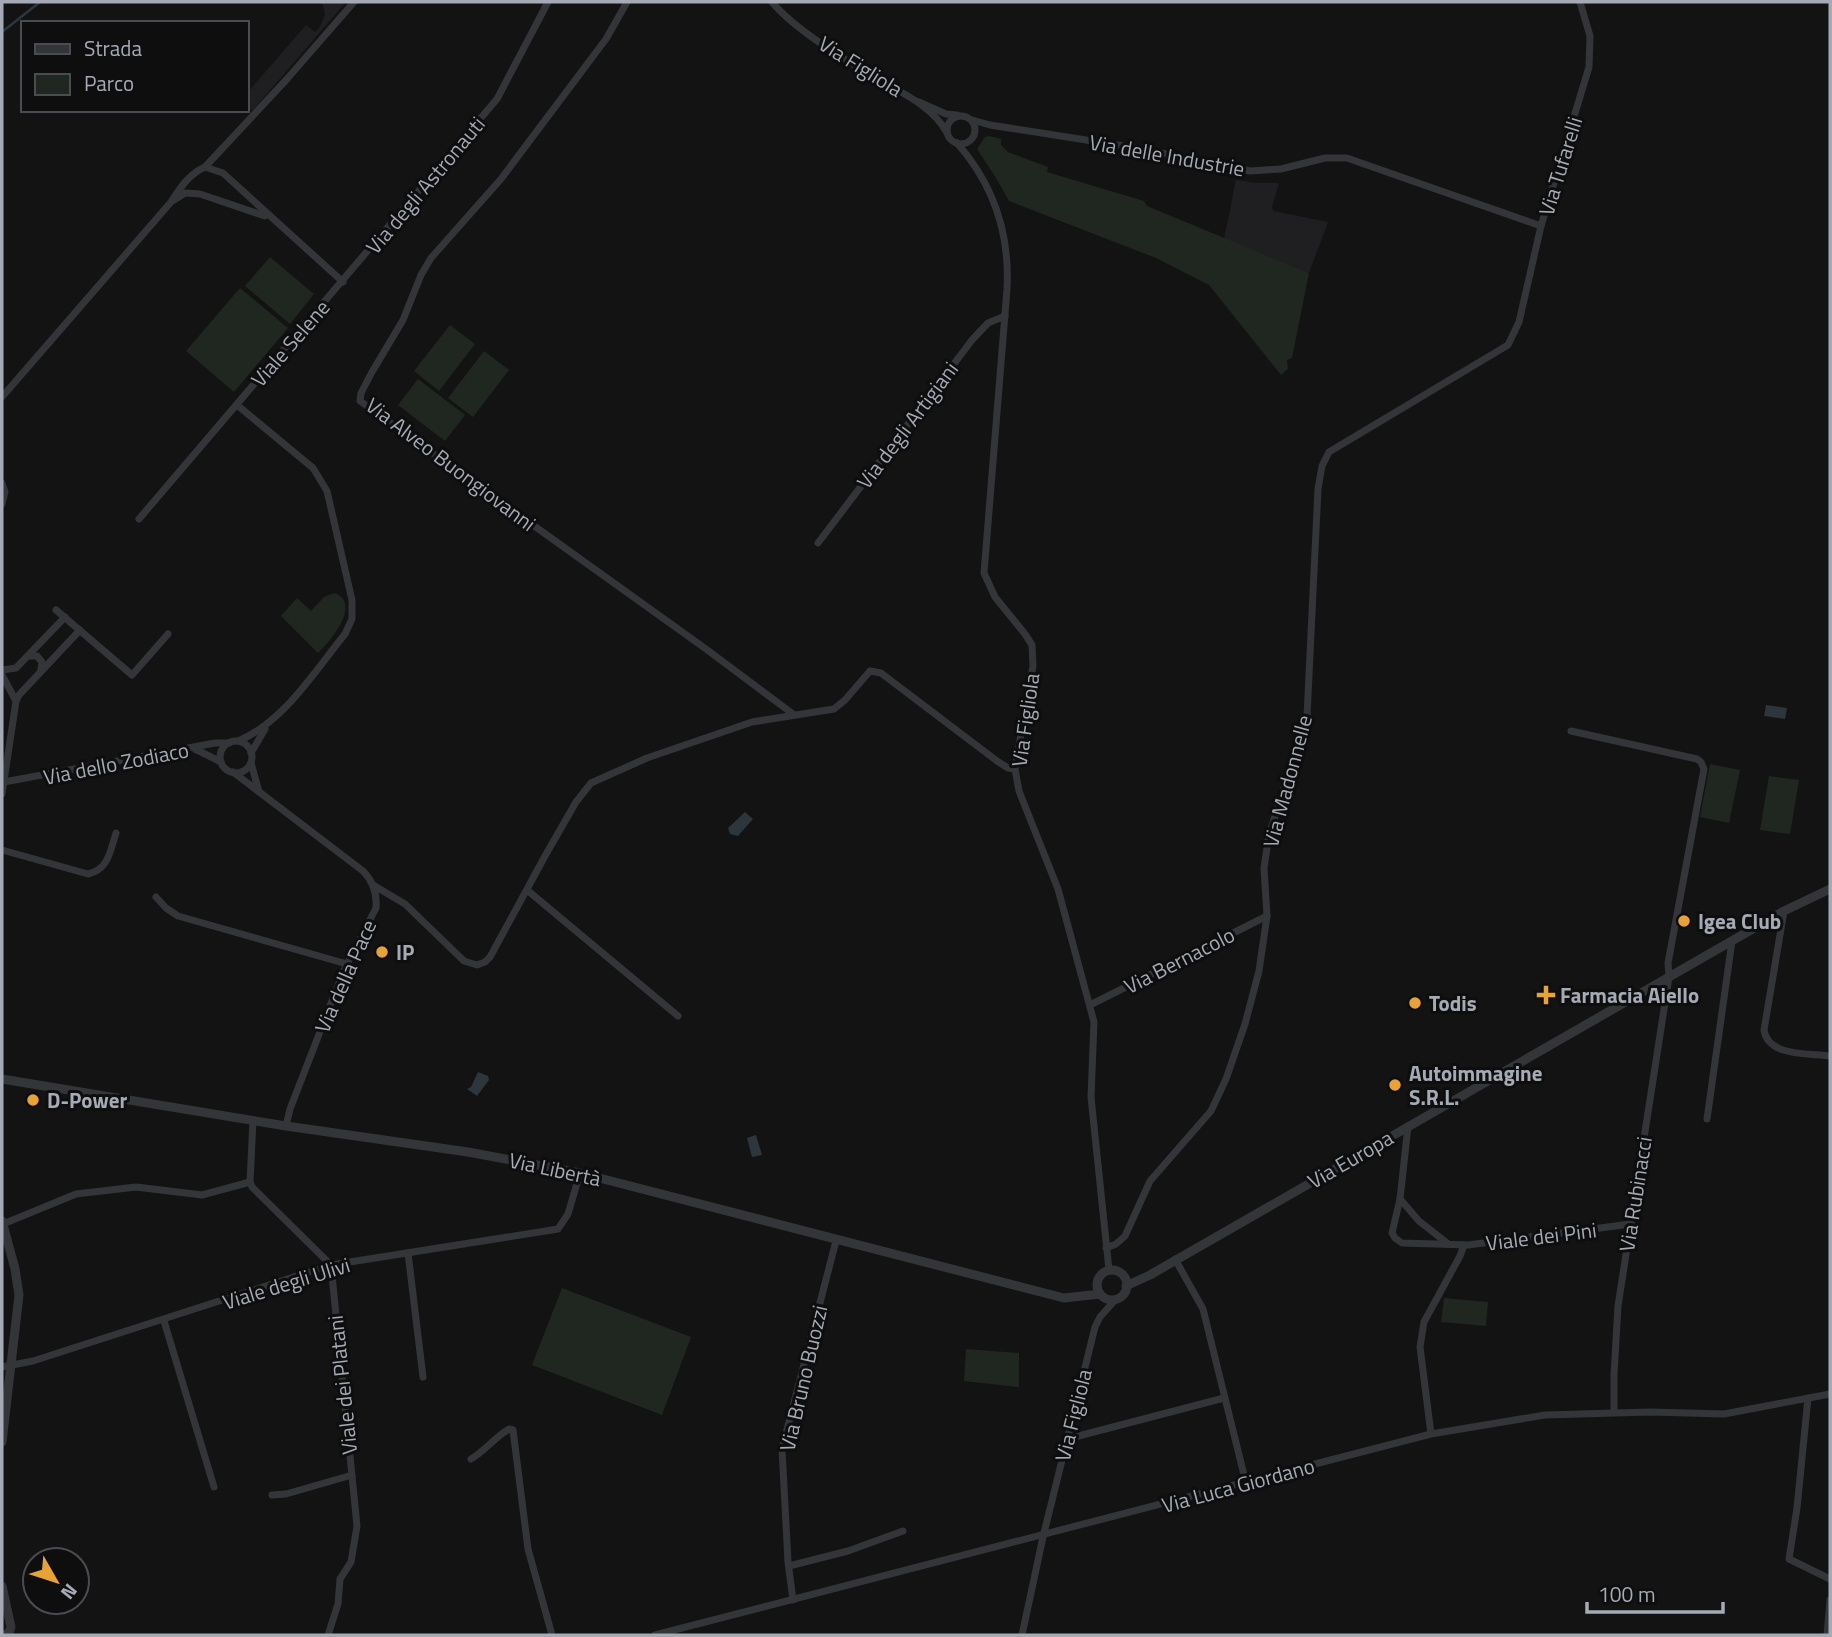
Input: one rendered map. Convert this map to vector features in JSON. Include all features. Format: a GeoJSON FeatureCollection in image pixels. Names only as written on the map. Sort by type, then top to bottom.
{"type":"FeatureCollection","features":[{"type":"Feature","properties":{"kind":"street"},"geometry":{"type":"LineString","coordinates":[[2,397],[191,176],[205,167],[354,2]]}},
{"type":"Feature","properties":{"kind":"street","name":"Via degli Astronauti"},"geometry":{"type":"LineString","coordinates":[[343,282],[497,99],[548,2]]}},
{"type":"Feature","properties":{"kind":"street","name":"Via Alveo Buongiovanni"},"geometry":{"type":"LineString","coordinates":[[627,2],[606,39],[500,179],[431,258],[421,275],[403,320],[361,393],[360,401],[793,714]]}},
{"type":"Feature","properties":{"kind":"street","name":"Via Figliola"},"geometry":{"type":"LineString","coordinates":[[772,2],[783,13],[847,59],[918,102],[947,133]]}},
{"type":"Feature","properties":{"kind":"street","name":"Via Tufarelli"},"geometry":{"type":"LineString","coordinates":[[1516,330],[1541,226],[1589,67],[1590,36],[1580,2]]}},
{"type":"Feature","properties":{"kind":"street","name":"Via delle Industrie"},"geometry":{"type":"LineString","coordinates":[[918,102],[946,114],[959,115],[990,125],[1137,148],[1250,171],[1281,169],[1325,158],[1347,158],[1541,226]]}},
{"type":"Feature","properties":{"kind":"street"},"geometry":{"type":"LineString","coordinates":[[959,115],[948,123],[947,133],[957,143],[971,140]]}},
{"type":"Feature","properties":{"kind":"street"},"geometry":{"type":"LineString","coordinates":[[972,120],[975,132]]}},
{"type":"Feature","properties":{"kind":"street"},"geometry":{"type":"LineString","coordinates":[[970,158],[971,140],[975,132],[990,125]]}},
{"type":"Feature","properties":{"kind":"street","name":"Via Figliola"},"geometry":{"type":"LineString","coordinates":[[957,143],[987,184],[996,204],[1008,265],[984,573],[995,597],[1032,645],[1033,666],[1015,769],[1019,791],[1058,889],[1094,1022],[1091,1097],[1109,1270]]}},
{"type":"Feature","properties":{"kind":"street"},"geometry":{"type":"LineString","coordinates":[[205,167],[223,173],[343,282]]}},
{"type":"Feature","properties":{"kind":"street"},"geometry":{"type":"LineString","coordinates":[[170,202],[185,193],[200,194],[247,208],[271,219]]}},
{"type":"Feature","properties":{"kind":"street","name":"Viale Selene"},"geometry":{"type":"LineString","coordinates":[[139,519],[343,282]]}},
{"type":"Feature","properties":{"kind":"street","name":"Via degli Artigiani"},"geometry":{"type":"LineString","coordinates":[[818,543],[972,340],[988,323],[1005,316]]}},
{"type":"Feature","properties":{"kind":"street","name":"Via Madonnelle"},"geometry":{"type":"LineString","coordinates":[[1106,1248],[1125,1236],[1150,1181],[1211,1111],[1226,1079],[1245,1024],[1259,971],[1268,916],[1264,867],[1269,835],[1307,716],[1314,541],[1322,466],[1329,453],[1508,345],[1516,330]]}},
{"type":"Feature","properties":{"kind":"street"},"geometry":{"type":"LineString","coordinates":[[233,772],[242,771],[267,725],[345,634],[353,610],[336,529],[322,480],[307,462],[237,405]]}},
{"type":"Feature","properties":{"kind":"street"},"geometry":{"type":"LineString","coordinates":[[2,483],[5,492],[2,503]]}},
{"type":"Feature","properties":{"kind":"street"},"geometry":{"type":"LineString","coordinates":[[56,610],[132,675],[168,635]]}},
{"type":"Feature","properties":{"kind":"street"},"geometry":{"type":"LineString","coordinates":[[16,701],[2,673],[16,668],[65,617]]}},
{"type":"Feature","properties":{"kind":"street"},"geometry":{"type":"LineString","coordinates":[[2,793],[16,701],[80,630]]}},
{"type":"Feature","properties":{"kind":"street"},"geometry":{"type":"LineString","coordinates":[[29,656],[37,656],[42,662],[40,672]]}},
{"type":"Feature","properties":{"kind":"street"},"geometry":{"type":"LineString","coordinates":[[194,748],[221,762],[228,771],[233,772],[363,871],[373,885],[405,904],[464,961],[477,965],[491,957],[576,802],[590,783],[647,758],[752,722],[839,706],[870,671],[874,670],[997,761],[1015,769]]}},
{"type":"Feature","properties":{"kind":"street"},"geometry":{"type":"LineString","coordinates":[[221,762],[222,749],[229,743],[267,725]]}},
{"type":"Feature","properties":{"kind":"street","name":"Via Rubinacci"},"geometry":{"type":"LineString","coordinates":[[1572,732],[1698,759],[1704,769],[1668,963],[1669,977],[1618,1306],[1614,1412]]}},
{"type":"Feature","properties":{"kind":"street"},"geometry":{"type":"LineString","coordinates":[[238,741],[246,745],[251,757],[251,772],[259,793]]}},
{"type":"Feature","properties":{"kind":"street","name":"Via dello Zodiaco"},"geometry":{"type":"LineString","coordinates":[[4,782],[229,743]]}},
{"type":"Feature","properties":{"kind":"street"},"geometry":{"type":"LineString","coordinates":[[2,850],[88,874],[102,869],[105,865],[116,833]]}},
{"type":"Feature","properties":{"kind":"street","name":"Via della Pace"},"geometry":{"type":"LineString","coordinates":[[286,1126],[290,1109],[347,964],[376,908],[377,898],[373,885]]}},
{"type":"Feature","properties":{"kind":"street","name":"Via Europa"},"geometry":{"type":"LineString","coordinates":[[1126,1286],[1784,911],[1830,889]]}},
{"type":"Feature","properties":{"kind":"street"},"geometry":{"type":"LineString","coordinates":[[527,890],[678,1016]]}},
{"type":"Feature","properties":{"kind":"street"},"geometry":{"type":"LineString","coordinates":[[156,897],[178,916],[347,964]]}},
{"type":"Feature","properties":{"kind":"street"},"geometry":{"type":"LineString","coordinates":[[1784,911],[1764,1030],[1765,1038],[1780,1050],[1830,1056]]}},
{"type":"Feature","properties":{"kind":"street","name":"Via Bernacolo"},"geometry":{"type":"LineString","coordinates":[[1090,1005],[1268,916]]}},
{"type":"Feature","properties":{"kind":"street"},"geometry":{"type":"LineString","coordinates":[[1707,1119],[1732,941]]}},
{"type":"Feature","properties":{"kind":"street","name":"Via Libertà"},"geometry":{"type":"LineString","coordinates":[[2,1079],[286,1126],[468,1152],[580,1173],[1064,1298],[1100,1294]]}},
{"type":"Feature","properties":{"kind":"street"},"geometry":{"type":"LineString","coordinates":[[253,1120],[252,1187],[331,1265]]}},
{"type":"Feature","properties":{"kind":"street","name":"Viale dei Pini"},"geometry":{"type":"LineString","coordinates":[[1408,1126],[1400,1199],[1392,1233],[1402,1242],[1464,1245],[1631,1224]]}},
{"type":"Feature","properties":{"kind":"street","name":"Viale degli Ulivi"},"geometry":{"type":"LineString","coordinates":[[6,1366],[33,1361],[164,1321],[331,1265],[558,1229],[568,1214],[580,1173]]}},
{"type":"Feature","properties":{"kind":"street"},"geometry":{"type":"LineString","coordinates":[[2,1442],[6,1366],[19,1295],[16,1269],[2,1222],[76,1194],[136,1187],[202,1195],[250,1182]]}},
{"type":"Feature","properties":{"kind":"street"},"geometry":{"type":"LineString","coordinates":[[1400,1199],[1419,1222],[1450,1245]]}},
{"type":"Feature","properties":{"kind":"street","name":"Via Bruno Buozzi"},"geometry":{"type":"LineString","coordinates":[[793,1600],[782,1449],[836,1241]]}},
{"type":"Feature","properties":{"kind":"street"},"geometry":{"type":"LineString","coordinates":[[1431,1434],[1420,1347],[1423,1322],[1464,1245]]}},
{"type":"Feature","properties":{"kind":"street"},"geometry":{"type":"LineString","coordinates":[[408,1253],[424,1377]]}},
{"type":"Feature","properties":{"kind":"street"},"geometry":{"type":"LineString","coordinates":[[1175,1259],[1203,1309],[1246,1483]]}},
{"type":"Feature","properties":{"kind":"street","name":"Viale dei Platani"},"geometry":{"type":"LineString","coordinates":[[328,1635],[338,1604],[340,1579],[351,1562],[357,1526],[331,1265]]}},
{"type":"Feature","properties":{"kind":"street"},"geometry":{"type":"LineString","coordinates":[[1109,1270],[1122,1274],[1126,1286],[1123,1294],[1116,1299],[1107,1299],[1100,1294],[1098,1280],[1109,1270]]}},
{"type":"Feature","properties":{"kind":"street","name":"Via Figliola"},"geometry":{"type":"LineString","coordinates":[[1022,1635],[1043,1537],[1096,1327],[1100,1317],[1116,1299]]}},
{"type":"Feature","properties":{"kind":"street"},"geometry":{"type":"LineString","coordinates":[[164,1321],[214,1487]]}},
{"type":"Feature","properties":{"kind":"street","name":"Via Luca Giordano"},"geometry":{"type":"LineString","coordinates":[[655,1635],[1043,1537],[1431,1434],[1545,1415],[1614,1412],[1724,1414],[1830,1394]]}},
{"type":"Feature","properties":{"kind":"street"},"geometry":{"type":"LineString","coordinates":[[1067,1439],[1224,1398]]}},
{"type":"Feature","properties":{"kind":"street"},"geometry":{"type":"LineString","coordinates":[[1808,1398],[1789,1559],[1830,1579]]}},
{"type":"Feature","properties":{"kind":"street"},"geometry":{"type":"LineString","coordinates":[[471,1459],[502,1433],[513,1430],[528,1549],[552,1635]]}},
{"type":"Feature","properties":{"kind":"street"},"geometry":{"type":"LineString","coordinates":[[272,1495],[286,1494],[352,1475]]}},
{"type":"Feature","properties":{"kind":"street"},"geometry":{"type":"LineString","coordinates":[[789,1566],[848,1551],[903,1531]]}},
{"type":"Feature","properties":{"kind":"street"},"geometry":{"type":"LineString","coordinates":[[2,1586],[11,1627],[8,1634]]}},
{"type":"Feature","properties":{"kind":"street"},"geometry":{"type":"LineString","coordinates":[[1827,1635],[1830,1601]]}},
{"type":"Feature","properties":{"kind":"shaded area"},"geometry":{"type":"Polygon","coordinates":[[[322,2],[346,2],[253,110],[248,109],[248,92],[306,25],[315,32],[325,14],[322,2]]]}},
{"type":"Feature","properties":{"kind":"shaded area"},"geometry":{"type":"Polygon","coordinates":[[[1236,180],[1279,183],[1273,211],[1328,222],[1309,273],[1224,239],[1236,180]]]}},
{"type":"Feature","properties":{"kind":"shaded area"},"geometry":{"type":"Polygon","coordinates":[[[1766,705],[1787,708],[1785,719],[1764,716],[1766,705]]]}},
{"type":"Feature","properties":{"kind":"shaded area"},"geometry":{"type":"Polygon","coordinates":[[[745,812],[753,819],[738,836],[730,834],[728,828],[745,812]]]}},
{"type":"Feature","properties":{"kind":"shaded area"},"geometry":{"type":"Polygon","coordinates":[[[478,1072],[488,1076],[489,1080],[477,1096],[467,1089],[471,1087],[478,1072]]]}},
{"type":"Feature","properties":{"kind":"shaded area"},"geometry":{"type":"Polygon","coordinates":[[[756,1135],[762,1155],[752,1157],[747,1138],[756,1135]]]}},
{"type":"Feature","properties":{"kind":"green space"},"geometry":{"type":"Polygon","coordinates":[[[985,137],[1001,139],[1001,145],[1008,152],[1048,167],[1047,172],[1144,201],[1147,206],[1309,273],[1292,358],[1287,360],[1288,369],[1281,375],[1209,285],[1156,258],[1009,201],[977,149],[985,137]]]}},
{"type":"Feature","properties":{"kind":"green space"},"geometry":{"type":"Polygon","coordinates":[[[270,257],[314,294],[290,324],[245,286],[270,257]]]}},
{"type":"Feature","properties":{"kind":"green space"},"geometry":{"type":"Polygon","coordinates":[[[240,288],[288,328],[234,392],[186,351],[240,288]]]}},
{"type":"Feature","properties":{"kind":"green space"},"geometry":{"type":"Polygon","coordinates":[[[450,325],[475,344],[439,391],[414,371],[450,325]]]}},
{"type":"Feature","properties":{"kind":"green space"},"geometry":{"type":"Polygon","coordinates":[[[484,351],[509,370],[473,417],[448,398],[484,351]]]}},
{"type":"Feature","properties":{"kind":"green space"},"geometry":{"type":"Polygon","coordinates":[[[418,379],[465,415],[445,441],[398,405],[418,379]]]}},
{"type":"Feature","properties":{"kind":"green space"},"geometry":{"type":"Polygon","coordinates":[[[334,593],[342,598],[345,613],[336,632],[318,653],[281,616],[297,598],[311,611],[324,597],[334,593]]]}},
{"type":"Feature","properties":{"kind":"green space"},"geometry":{"type":"Polygon","coordinates":[[[1710,764],[1740,770],[1729,823],[1700,817],[1710,764]]]}},
{"type":"Feature","properties":{"kind":"green space"},"geometry":{"type":"Polygon","coordinates":[[[1769,776],[1799,780],[1790,834],[1760,830],[1769,776]]]}},
{"type":"Feature","properties":{"kind":"green space"},"geometry":{"type":"Polygon","coordinates":[[[562,1288],[691,1337],[662,1415],[532,1365],[562,1288]]]}},
{"type":"Feature","properties":{"kind":"green space"},"geometry":{"type":"Polygon","coordinates":[[[1444,1298],[1488,1302],[1486,1326],[1441,1322],[1444,1298]]]}},
{"type":"Feature","properties":{"kind":"green space"},"geometry":{"type":"Polygon","coordinates":[[[966,1349],[1019,1353],[1019,1387],[964,1381],[966,1349]]]}},
{"type":"Feature","properties":{"kind":"waterway"},"geometry":{"type":"LineString","coordinates":[[2,32],[40,2]]}},
{"type":"Feature","properties":{"kind":"place","name":"Igea Club"},"geometry":{"type":"Point","coordinates":[1684,921]}},
{"type":"Feature","properties":{"kind":"place","name":"IP"},"geometry":{"type":"Point","coordinates":[382,952]}},
{"type":"Feature","properties":{"kind":"place","name":"Farmacia Aiello"},"geometry":{"type":"Point","coordinates":[1546,995]}},
{"type":"Feature","properties":{"kind":"place","name":"Todis"},"geometry":{"type":"Point","coordinates":[1415,1003]}},
{"type":"Feature","properties":{"kind":"place","name":"Autoimmagine S.R.L."},"geometry":{"type":"Point","coordinates":[1395,1085]}},
{"type":"Feature","properties":{"kind":"place","name":"D-Power"},"geometry":{"type":"Point","coordinates":[33,1100]}}]}
